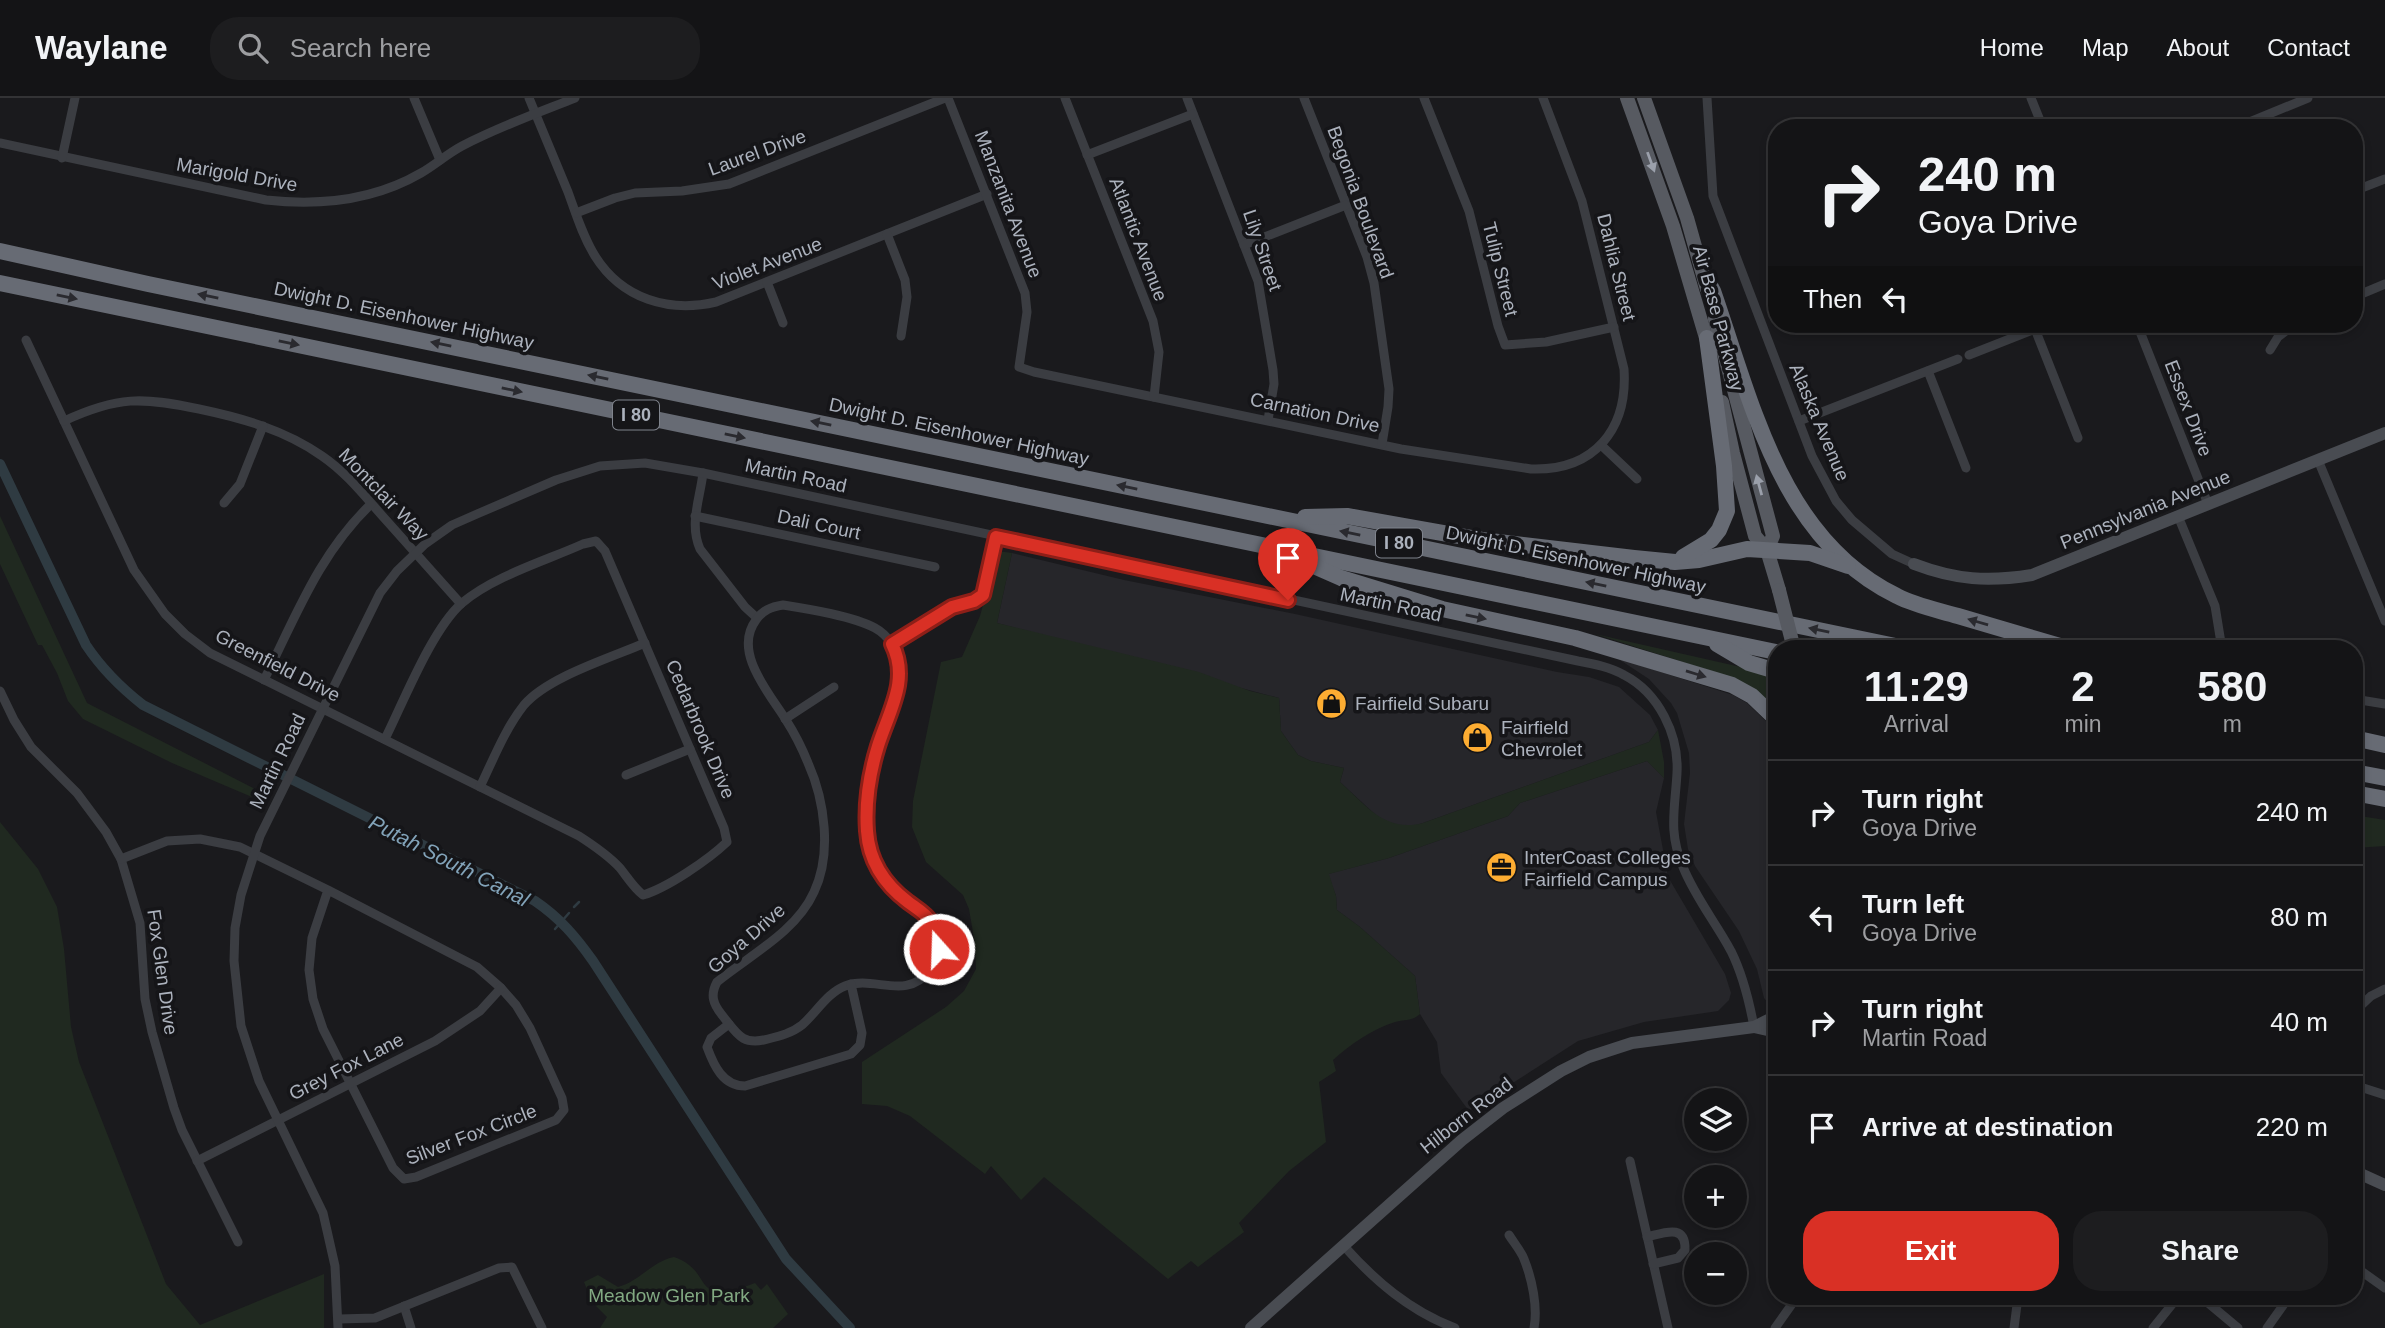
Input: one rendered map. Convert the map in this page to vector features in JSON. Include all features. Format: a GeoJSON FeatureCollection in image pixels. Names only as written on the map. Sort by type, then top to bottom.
{"type":"FeatureCollection","features":[{"type":"Feature","properties":{"kind":"highway","name":"Dwight D. Eisenhower Highway"},"geometry":{"type":"LineString","coordinates":[[0,251],[148,284],[1866,640]]}},
{"type":"Feature","properties":{"kind":"highway"},"geometry":{"type":"LineString","coordinates":[[1706,278],[1774,462],[1807,518],[1849,566],[1881,588],[1915,603],[2040,640]]}},
{"type":"Feature","properties":{"kind":"highway","name":"I 80"},"geometry":{"type":"LineString","coordinates":[[0,283],[1768,650]]}},
{"type":"Feature","properties":{"kind":"highway"},"geometry":{"type":"LineString","coordinates":[[1675,562],[1711,540],[1727,511],[1724,466],[1707,338]]}},
{"type":"Feature","properties":{"kind":"highway"},"geometry":{"type":"LineString","coordinates":[[1275,518],[1347,516],[1482,540],[1675,562],[1699,560],[1747,549],[1810,553],[1849,566]]}},
{"type":"Feature","properties":{"kind":"highway"},"geometry":{"type":"LineString","coordinates":[[1272,548],[1341,578],[1442,609],[1575,638],[1732,685],[1752,696],[1768,711]]}},
{"type":"Feature","properties":{"kind":"highway"},"geometry":{"type":"LineString","coordinates":[[1705,637],[1749,663],[1768,669]]}},
{"type":"Feature","properties":{"kind":"highway"},"geometry":{"type":"LineString","coordinates":[[2363,740],[2385,745]]}},
{"type":"Feature","properties":{"kind":"highway"},"geometry":{"type":"LineString","coordinates":[[2363,774],[2385,778]]}},
{"type":"Feature","properties":{"kind":"highway"},"geometry":{"type":"LineString","coordinates":[[2363,795],[2385,799]]}},
{"type":"Feature","properties":{"kind":"main road","name":"Air Base Parkway"},"geometry":{"type":"LineString","coordinates":[[1627,98],[1673,226],[1707,338],[1755,536],[1767,550],[1792,640]]}},
{"type":"Feature","properties":{"kind":"main road","name":"Air Base Parkway"},"geometry":{"type":"LineString","coordinates":[[1644,98],[1684,207],[1706,278],[1773,536],[1767,550]]}},
{"type":"Feature","properties":{"kind":"street"},"geometry":{"type":"LineString","coordinates":[[62,158],[75,98]]}},
{"type":"Feature","properties":{"kind":"street"},"geometry":{"type":"LineString","coordinates":[[414,98],[440,160]]}},
{"type":"Feature","properties":{"kind":"street","name":"Violet Avenue"},"geometry":{"type":"LineString","coordinates":[[529,98],[593,254],[602,267],[621,285],[642,298],[675,307],[701,306],[716,302],[987,194]]}},
{"type":"Feature","properties":{"kind":"street","name":"Marigold Drive"},"geometry":{"type":"LineString","coordinates":[[0,143],[266,200],[297,203],[352,199],[380,192],[422,173],[482,136],[575,98]]}},
{"type":"Feature","properties":{"kind":"street","name":"Manzanita Avenue"},"geometry":{"type":"LineString","coordinates":[[947,98],[1025,293],[1027,312],[1019,367]]}},
{"type":"Feature","properties":{"kind":"street","name":"Laurel Drive"},"geometry":{"type":"LineString","coordinates":[[576,213],[635,193],[682,191],[729,184],[947,98]]}},
{"type":"Feature","properties":{"kind":"street","name":"Atlantic Avenue"},"geometry":{"type":"LineString","coordinates":[[1065,98],[1155,330],[1159,352],[1154,397]]}},
{"type":"Feature","properties":{"kind":"street","name":"Lily Street"},"geometry":{"type":"LineString","coordinates":[[1187,98],[1262,295],[1273,370],[1268,420]]}},
{"type":"Feature","properties":{"kind":"street","name":"Begonia Boulevard"},"geometry":{"type":"LineString","coordinates":[[1304,98],[1367,257],[1376,295],[1389,389],[1382,444]]}},
{"type":"Feature","properties":{"kind":"street","name":"Tulip Street"},"geometry":{"type":"LineString","coordinates":[[1424,98],[1469,211],[1497,326],[1505,345],[1546,342],[1614,327]]}},
{"type":"Feature","properties":{"kind":"street","name":"Dahlia Street"},"geometry":{"type":"LineString","coordinates":[[1543,98],[1582,201],[1624,369],[1622,408],[1601,445]]}},
{"type":"Feature","properties":{"kind":"street","name":"Alaska Avenue"},"geometry":{"type":"LineString","coordinates":[[1707,98],[1713,197],[1817,467],[1836,501],[1868,536],[1892,554],[1914,564]]}},
{"type":"Feature","properties":{"kind":"street"},"geometry":{"type":"LineString","coordinates":[[2031,98],[2039,119]]}},
{"type":"Feature","properties":{"kind":"street"},"geometry":{"type":"LineString","coordinates":[[2257,119],[2308,98]]}},
{"type":"Feature","properties":{"kind":"street"},"geometry":{"type":"LineString","coordinates":[[1087,155],[1193,114]]}},
{"type":"Feature","properties":{"kind":"street"},"geometry":{"type":"LineString","coordinates":[[2363,188],[2385,179]]}},
{"type":"Feature","properties":{"kind":"street"},"geometry":{"type":"LineString","coordinates":[[1244,245],[1346,205]]}},
{"type":"Feature","properties":{"kind":"street"},"geometry":{"type":"LineString","coordinates":[[887,234],[905,280],[907,297],[901,336]]}},
{"type":"Feature","properties":{"kind":"street"},"geometry":{"type":"LineString","coordinates":[[767,282],[783,323]]}},
{"type":"Feature","properties":{"kind":"street"},"geometry":{"type":"LineString","coordinates":[[2363,293],[2385,284]]}},
{"type":"Feature","properties":{"kind":"street"},"geometry":{"type":"LineString","coordinates":[[1969,355],[2021,333]]}},
{"type":"Feature","properties":{"kind":"street"},"geometry":{"type":"LineString","coordinates":[[2040,333],[2078,438]]}},
{"type":"Feature","properties":{"kind":"street","name":"Essex Drive"},"geometry":{"type":"LineString","coordinates":[[2141,333],[2208,504]]}},
{"type":"Feature","properties":{"kind":"street"},"geometry":{"type":"LineString","coordinates":[[2270,350],[2283,333]]}},
{"type":"Feature","properties":{"kind":"street","name":"Greenfield Drive"},"geometry":{"type":"LineString","coordinates":[[26,340],[134,570],[164,614],[185,634],[210,653],[579,836],[601,850],[643,895]]}},
{"type":"Feature","properties":{"kind":"street"},"geometry":{"type":"LineString","coordinates":[[1799,421],[1958,359]]}},
{"type":"Feature","properties":{"kind":"street","name":"Carnation Drive"},"geometry":{"type":"LineString","coordinates":[[1019,367],[1382,444],[1491,463],[1546,470],[1576,461],[1601,445]]}},
{"type":"Feature","properties":{"kind":"street"},"geometry":{"type":"LineString","coordinates":[[1928,371],[1966,468]]}},
{"type":"Feature","properties":{"kind":"street","name":"Montclair Way"},"geometry":{"type":"LineString","coordinates":[[64,421],[108,403],[132,399],[162,401],[234,416],[293,439],[323,457],[352,482],[461,604]]}},
{"type":"Feature","properties":{"kind":"street"},"geometry":{"type":"LineString","coordinates":[[224,503],[240,484],[263,426]]}},
{"type":"Feature","properties":{"kind":"street","name":"Pennsylvania Avenue"},"geometry":{"type":"LineString","coordinates":[[1914,564],[1942,575],[1978,580],[2003,580],[2032,575],[2385,433]]}},
{"type":"Feature","properties":{"kind":"street"},"geometry":{"type":"LineString","coordinates":[[1601,445],[1637,479]]}},
{"type":"Feature","properties":{"kind":"street"},"geometry":{"type":"LineString","coordinates":[[2318,460],[2385,621]]}},
{"type":"Feature","properties":{"kind":"street","name":"Martin Road"},"geometry":{"type":"LineString","coordinates":[[338,1324],[335,1266],[323,1213],[278,1120],[249,1053],[241,1026],[236,990],[235,928],[253,853],[380,593],[397,570],[415,552],[452,525],[578,472],[600,466],[624,463],[667,466],[703,473],[1578,660],[1600,665],[1625,676],[1647,693],[1668,723],[1677,759],[1673,813],[1678,852],[1688,878],[1739,968],[1754,1027]]}},
{"type":"Feature","properties":{"kind":"street"},"geometry":{"type":"LineString","coordinates":[[703,473],[694,529],[700,549],[745,607],[757,618],[762,612],[773,607],[794,607],[862,622],[876,628],[892,644],[900,666],[900,682],[872,771],[867,828],[869,848],[882,877],[891,889],[932,922],[939,949],[934,964],[919,981],[896,988],[851,984],[862,1033],[860,1045],[851,1054],[745,1086],[734,1086],[723,1078],[707,1047],[711,1038],[729,1024]]}},
{"type":"Feature","properties":{"kind":"street"},"geometry":{"type":"LineString","coordinates":[[264,680],[323,562],[350,524],[372,504]]}},
{"type":"Feature","properties":{"kind":"street","name":"Dali Court"},"geometry":{"type":"LineString","coordinates":[[695,516],[935,567]]}},
{"type":"Feature","properties":{"kind":"street"},"geometry":{"type":"LineString","coordinates":[[2178,516],[2215,606],[2221,640]]}},
{"type":"Feature","properties":{"kind":"street"},"geometry":{"type":"LineString","coordinates":[[892,644],[952,607],[974,601],[983,595],[996,537]]}},
{"type":"Feature","properties":{"kind":"street","name":"Cedarbrook Drive"},"geometry":{"type":"LineString","coordinates":[[461,604],[498,581],[583,544],[596,541],[604,551],[724,828],[727,842],[717,852],[655,891],[643,895]]}},
{"type":"Feature","properties":{"kind":"street"},"geometry":{"type":"LineString","coordinates":[[385,740],[435,639],[461,604]]}},
{"type":"Feature","properties":{"kind":"street","name":"Goya Drive"},"geometry":{"type":"LineString","coordinates":[[757,618],[750,628],[748,643],[751,657],[759,679],[785,719],[809,764],[816,786],[824,834],[824,861],[815,892],[798,917],[717,982],[713,999],[716,1007],[742,1038],[759,1042],[786,1034],[803,1024],[834,992],[851,984]]}},
{"type":"Feature","properties":{"kind":"street"},"geometry":{"type":"LineString","coordinates":[[480,786],[511,724],[525,704],[543,689],[560,680],[645,643]]}},
{"type":"Feature","properties":{"kind":"street"},"geometry":{"type":"LineString","coordinates":[[785,719],[834,687]]}},
{"type":"Feature","properties":{"kind":"street","name":"Fox Glen Drive"},"geometry":{"type":"LineString","coordinates":[[0,691],[31,747],[76,793],[106,832],[121,859],[139,923],[145,999],[152,1032],[182,1130],[238,1242]]}},
{"type":"Feature","properties":{"kind":"street"},"geometry":{"type":"LineString","coordinates":[[2363,700],[2385,704]]}},
{"type":"Feature","properties":{"kind":"street"},"geometry":{"type":"LineString","coordinates":[[626,775],[690,749]]}},
{"type":"Feature","properties":{"kind":"street","name":"Silver Fox Circle"},"geometry":{"type":"LineString","coordinates":[[121,859],[167,841],[219,841],[253,853],[328,890],[477,967],[516,1005],[530,1028],[562,1098],[564,1110],[556,1121],[416,1177],[404,1179],[393,1168],[323,1029],[313,999],[309,970],[312,938],[328,890]]}},
{"type":"Feature","properties":{"kind":"street","name":"Grey Fox Lane"},"geometry":{"type":"LineString","coordinates":[[197,1161],[435,1041],[480,1011],[501,988]]}},
{"type":"Feature","properties":{"kind":"street"},"geometry":{"type":"LineString","coordinates":[[2363,1002],[2385,989]]}},
{"type":"Feature","properties":{"kind":"street","name":"Hilborn Road"},"geometry":{"type":"LineString","coordinates":[[1251,1328],[1473,1131],[1503,1108],[1561,1071],[1589,1056],[1632,1043],[1754,1027],[1768,1020]]}},
{"type":"Feature","properties":{"kind":"street","name":"Hilborn Road"},"geometry":{"type":"LineString","coordinates":[[1754,1027],[1768,1030]]}},
{"type":"Feature","properties":{"kind":"street"},"geometry":{"type":"LineString","coordinates":[[2363,1088],[2385,1095]]}},
{"type":"Feature","properties":{"kind":"street"},"geometry":{"type":"LineString","coordinates":[[1630,1161],[1668,1328]]}},
{"type":"Feature","properties":{"kind":"street"},"geometry":{"type":"LineString","coordinates":[[2363,1175],[2385,1185]]}},
{"type":"Feature","properties":{"kind":"street"},"geometry":{"type":"LineString","coordinates":[[1647,1237],[1673,1231],[1681,1234],[1685,1242],[1685,1250],[1678,1258],[1653,1264]]}},
{"type":"Feature","properties":{"kind":"street"},"geometry":{"type":"LineString","coordinates":[[1509,1235],[1524,1258],[1534,1302],[1534,1328]]}},
{"type":"Feature","properties":{"kind":"street"},"geometry":{"type":"LineString","coordinates":[[1343,1245],[1377,1281],[1401,1300],[1455,1328]]}},
{"type":"Feature","properties":{"kind":"street"},"geometry":{"type":"LineString","coordinates":[[338,1324],[375,1318],[499,1268],[512,1267],[542,1328]]}},
{"type":"Feature","properties":{"kind":"street"},"geometry":{"type":"LineString","coordinates":[[2363,1272],[2385,1288]]}},
{"type":"Feature","properties":{"kind":"street"},"geometry":{"type":"LineString","coordinates":[[1775,1328],[1791,1305]]}},
{"type":"Feature","properties":{"kind":"street"},"geometry":{"type":"LineString","coordinates":[[2014,1328],[2017,1305]]}},
{"type":"Feature","properties":{"kind":"street"},"geometry":{"type":"LineString","coordinates":[[2153,1328],[2172,1305]]}},
{"type":"Feature","properties":{"kind":"street"},"geometry":{"type":"LineString","coordinates":[[2211,1305],[2238,1328]]}},
{"type":"Feature","properties":{"kind":"street"},"geometry":{"type":"LineString","coordinates":[[2267,1328],[2283,1305]]}},
{"type":"Feature","properties":{"kind":"street"},"geometry":{"type":"LineString","coordinates":[[404,1306],[411,1328]]}},
{"type":"Feature","properties":{"kind":"shaded area"},"geometry":{"type":"Polygon","coordinates":[[[1012,553],[1124,580],[1589,677],[1619,687],[1650,715],[1658,730],[1649,742],[1423,823],[1410,827],[1395,825],[1379,818],[1340,782],[1344,768],[1311,761],[1298,755],[1281,731],[1279,698],[997,623],[1012,553]]]}},
{"type":"Feature","properties":{"kind":"shaded area"},"geometry":{"type":"Polygon","coordinates":[[[1617,658],[1733,695],[1747,703],[1768,723],[1768,1003],[1764,998],[1757,969],[1739,931],[1695,866],[1688,849],[1684,824],[1690,773],[1689,753],[1677,713],[1649,679],[1617,658]]]}},
{"type":"Feature","properties":{"kind":"shaded area"},"geometry":{"type":"Polygon","coordinates":[[[1647,761],[1664,778],[1656,812],[1668,877],[1725,974],[1731,993],[1729,1000],[1718,1011],[1644,1022],[1578,1041],[1469,1111],[1441,1073],[1437,1042],[1420,1014],[1415,976],[1337,910],[1336,896],[1328,874],[1389,858],[1508,816],[1520,803],[1647,761]]]}},
{"type":"Feature","properties":{"kind":"green space"},"geometry":{"type":"Polygon","coordinates":[[[0,516],[87,703],[265,794],[261,801],[172,763],[83,719],[68,701],[42,645],[38,645],[0,564],[0,516]]]}},
{"type":"Feature","properties":{"kind":"green space"},"geometry":{"type":"Polygon","coordinates":[[[998,551],[1012,553],[997,623],[1199,672],[1250,691],[1279,698],[1281,731],[1298,755],[1311,761],[1344,768],[1340,782],[1377,815],[1398,824],[1423,823],[1649,742],[1658,730],[1664,778],[1647,761],[1520,803],[1508,816],[1389,858],[1329,874],[1337,910],[1415,976],[1420,1014],[1370,1033],[1333,1060],[1336,1071],[1319,1082],[1326,1142],[1289,1171],[1239,1223],[1244,1232],[1198,1267],[1191,1261],[1168,1279],[1044,1177],[1021,1200],[991,1166],[985,1174],[910,1116],[887,1106],[862,1104],[862,1062],[946,1007],[964,991],[976,969],[969,909],[963,895],[926,862],[912,827],[913,801],[941,662],[962,657],[980,616],[998,551]]]}},
{"type":"Feature","properties":{"kind":"green space"},"geometry":{"type":"Polygon","coordinates":[[[1595,634],[1768,673],[1768,701],[1736,679],[1595,634]]]}},
{"type":"Feature","properties":{"kind":"green space"},"geometry":{"type":"Polygon","coordinates":[[[2363,816],[2385,820],[2385,846],[2363,847],[2363,816]]]}},
{"type":"Feature","properties":{"kind":"green space"},"geometry":{"type":"Polygon","coordinates":[[[0,822],[38,869],[57,907],[71,1027],[79,1062],[166,1284],[200,1325],[324,1274],[324,1328],[0,1328],[0,822]]]}},
{"type":"Feature","properties":{"kind":"green space","name":"Meadow Glen Park"},"geometry":{"type":"Polygon","coordinates":[[[674,1257],[687,1263],[711,1290],[734,1290],[755,1283],[761,1290],[767,1284],[788,1314],[773,1328],[600,1328],[607,1317],[592,1302],[584,1282],[598,1275],[618,1287],[674,1257]]]}},
{"type":"Feature","properties":{"kind":"waterway","name":"Putah South Canal"},"geometry":{"type":"LineString","coordinates":[[0,464],[86,645],[105,670],[143,705],[535,901],[567,928],[593,961],[786,1259],[850,1328]]}},
{"type":"Feature","properties":{"kind":"waterway"},"geometry":{"type":"LineString","coordinates":[[574,907],[579,902]]}},
{"type":"Feature","properties":{"kind":"waterway","name":"Putah South Canal"},"geometry":{"type":"LineString","coordinates":[[555,929],[569,913]]}},
{"type":"Feature","properties":{"kind":"place","name":"Fairfield Subaru"},"geometry":{"type":"Point","coordinates":[1332,703]}},
{"type":"Feature","properties":{"kind":"place","name":"Fairfield Chevrolet"},"geometry":{"type":"Point","coordinates":[1478,738]}},
{"type":"Feature","properties":{"kind":"place","name":"InterCoast Colleges Fairfield Campus"},"geometry":{"type":"Point","coordinates":[1501,868]}},
{"type":"Feature","properties":{"kind":"route"},"geometry":{"type":"LineString","coordinates":[[939,949],[932,922],[891,889],[874,863],[867,828],[872,771],[877,748],[900,682],[900,666],[892,644],[952,607],[974,601],[983,595],[996,537],[1288,600]]}}]}
